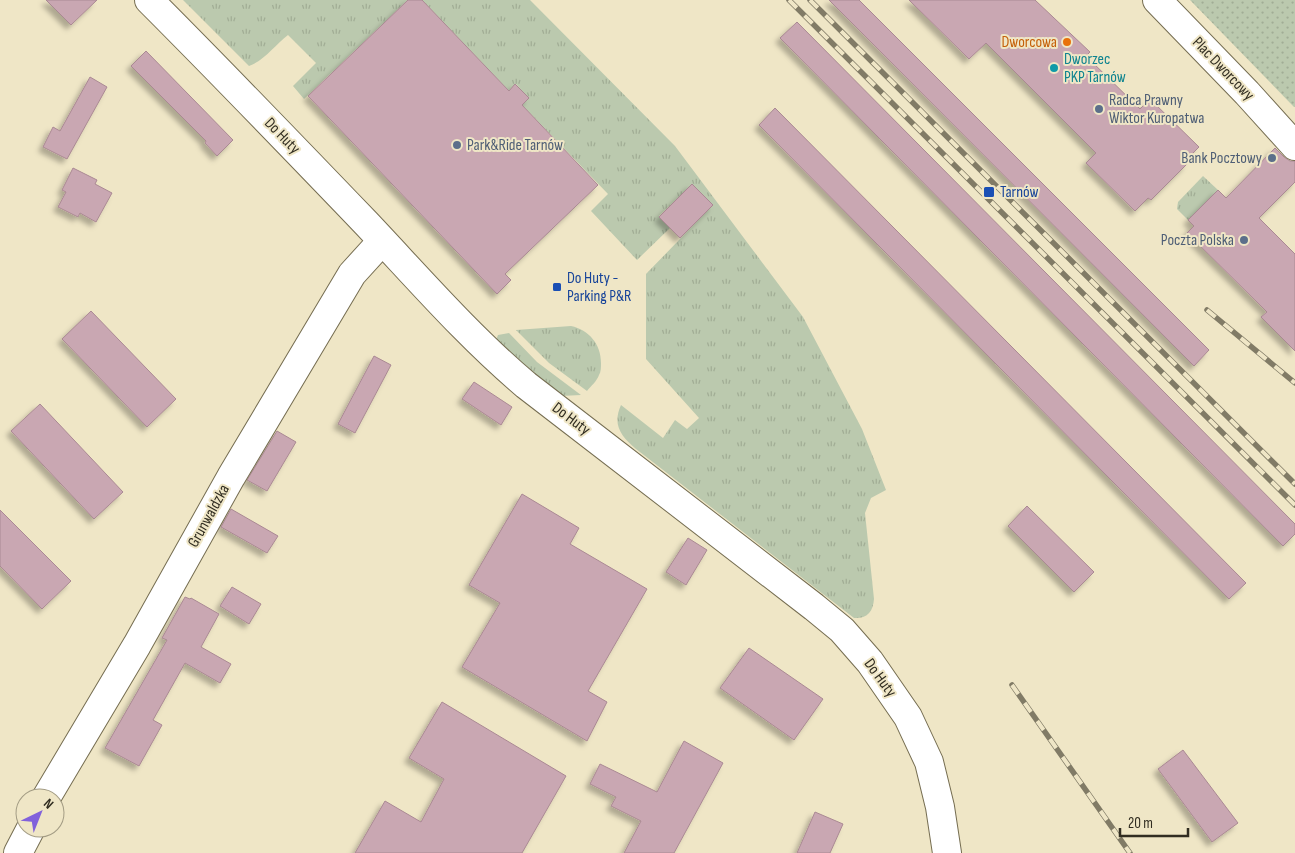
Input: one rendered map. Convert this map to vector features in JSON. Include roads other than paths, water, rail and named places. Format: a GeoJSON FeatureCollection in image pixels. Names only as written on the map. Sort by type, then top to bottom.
{"type":"FeatureCollection","features":[{"type":"Feature","properties":{"kind":"street","name":"Do Huty"},"geometry":{"type":"LineString","coordinates":[[148,0],[382,241],[435,299],[508,370],[733,543],[842,630],[870,662],[908,717],[929,762],[940,807],[947,853]]}},
{"type":"Feature","properties":{"kind":"street","name":"Plac Dworcowy"},"geometry":{"type":"LineString","coordinates":[[1157,0],[1292,142]]}},
{"type":"Feature","properties":{"kind":"street","name":"Grunwaldzka"},"geometry":{"type":"LineString","coordinates":[[52,788],[137,645],[231,477],[352,274],[382,241]]}},
{"type":"Feature","properties":{"kind":"street"},"geometry":{"type":"LineString","coordinates":[[18,853],[26,838]]}},
{"type":"Feature","properties":{"kind":"railway"},"geometry":{"type":"LineString","coordinates":[[789,0],[1295,505]]}},
{"type":"Feature","properties":{"kind":"railway"},"geometry":{"type":"LineString","coordinates":[[810,0],[1295,484]]}},
{"type":"Feature","properties":{"kind":"railway"},"geometry":{"type":"LineString","coordinates":[[1207,310],[1295,383]]}},
{"type":"Feature","properties":{"kind":"railway"},"geometry":{"type":"LineString","coordinates":[[1012,685],[1130,853]]}},
{"type":"Feature","properties":{"kind":"place","name":"Dworcowa"},"geometry":{"type":"Point","coordinates":[1067,42]}},
{"type":"Feature","properties":{"kind":"place","name":"Dworzec PKP Tarnów"},"geometry":{"type":"Point","coordinates":[1054,68]}},
{"type":"Feature","properties":{"kind":"place","name":"Radca Prawny Wiktor Kuropatwa"},"geometry":{"type":"Point","coordinates":[1099,109]}},
{"type":"Feature","properties":{"kind":"place","name":"Park&Ride Tarnów"},"geometry":{"type":"Point","coordinates":[457,145]}},
{"type":"Feature","properties":{"kind":"place","name":"Bank Pocztowy"},"geometry":{"type":"Point","coordinates":[1272,158]}},
{"type":"Feature","properties":{"kind":"place","name":"Tarnów"},"geometry":{"type":"Point","coordinates":[989,192]}},
{"type":"Feature","properties":{"kind":"place","name":"Poczta Polska"},"geometry":{"type":"Point","coordinates":[1244,240]}},
{"type":"Feature","properties":{"kind":"place","name":"Do Huty - Parking P&R"},"geometry":{"type":"Point","coordinates":[557,287]}}]}
